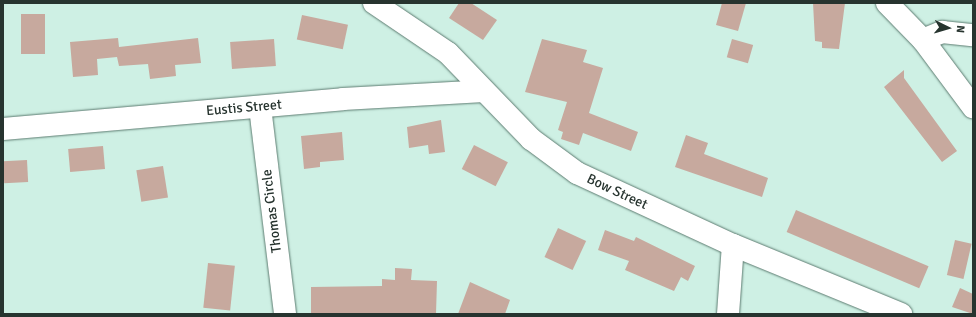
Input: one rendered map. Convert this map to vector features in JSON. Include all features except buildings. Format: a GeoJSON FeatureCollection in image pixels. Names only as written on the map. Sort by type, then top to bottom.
{"type":"FeatureCollection","features":[{"type":"Feature","properties":{"kind":"street","name":"Bow Street"},"geometry":{"type":"LineString","coordinates":[[374,3],[448,53],[531,139],[562,164],[592,181],[733,245],[901,314]]}},
{"type":"Feature","properties":{"kind":"street"},"geometry":{"type":"LineString","coordinates":[[886,3],[923,40],[973,107]]}},
{"type":"Feature","properties":{"kind":"street"},"geometry":{"type":"LineString","coordinates":[[923,40],[942,32],[973,35]]}},
{"type":"Feature","properties":{"kind":"street","name":"Eustis Street"},"geometry":{"type":"LineString","coordinates":[[3,129],[260,107],[484,91]]}},
{"type":"Feature","properties":{"kind":"street","name":"Thomas Circle"},"geometry":{"type":"LineString","coordinates":[[260,107],[285,314]]}},
{"type":"Feature","properties":{"kind":"street"},"geometry":{"type":"LineString","coordinates":[[728,314],[733,245]]}}]}
